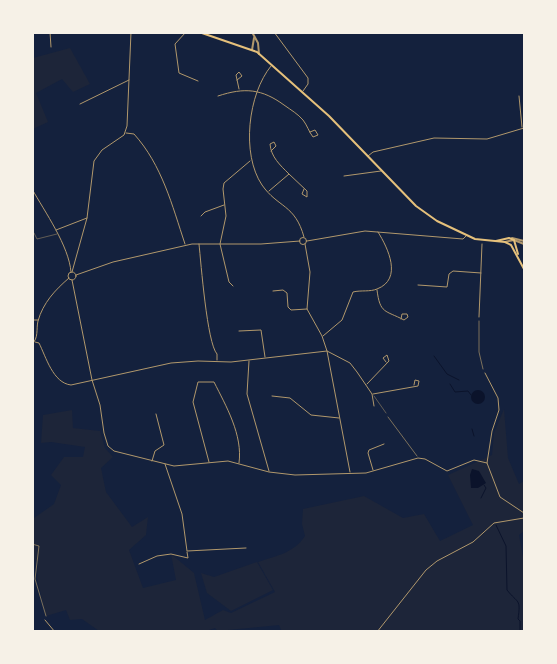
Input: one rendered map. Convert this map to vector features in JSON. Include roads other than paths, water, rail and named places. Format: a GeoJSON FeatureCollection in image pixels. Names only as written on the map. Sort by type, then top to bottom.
{"type":"FeatureCollection","features":[{"type":"Feature","properties":{"kind":"main road"},"geometry":{"type":"LineString","coordinates":[[200,32],[259,54],[368,156],[416,206],[437,221],[482,242],[505,242],[511,245],[519,256]]}},
{"type":"Feature","properties":{"kind":"main road"},"geometry":{"type":"LineString","coordinates":[[494,242],[509,238],[514,240],[524,269]]}},
{"type":"Feature","properties":{"kind":"street"},"geometry":{"type":"LineString","coordinates":[[50,32],[51,47]]}},
{"type":"Feature","properties":{"kind":"street"},"geometry":{"type":"LineString","coordinates":[[32,344],[35,342],[38,320],[50,296],[69,278],[68,275],[72,272],[87,218],[94,162],[102,150],[126,132],[129,119],[131,32]]}},
{"type":"Feature","properties":{"kind":"street"},"geometry":{"type":"LineString","coordinates":[[186,32],[175,44],[176,68],[179,73],[198,81]]}},
{"type":"Feature","properties":{"kind":"street"},"geometry":{"type":"LineString","coordinates":[[274,32],[308,78],[308,84],[302,93]]}},
{"type":"Feature","properties":{"kind":"street"},"geometry":{"type":"LineString","coordinates":[[252,50],[253,34]]}},
{"type":"Feature","properties":{"kind":"street"},"geometry":{"type":"LineString","coordinates":[[253,34],[258,43],[259,54]]}},
{"type":"Feature","properties":{"kind":"street"},"geometry":{"type":"LineString","coordinates":[[272,65],[259,91],[249,132],[251,161],[257,177],[268,192],[293,212],[307,241]]}},
{"type":"Feature","properties":{"kind":"street"},"geometry":{"type":"LineString","coordinates":[[80,104],[130,80]]}},
{"type":"Feature","properties":{"kind":"street"},"geometry":{"type":"LineString","coordinates":[[237,80],[240,89]]}},
{"type":"Feature","properties":{"kind":"street"},"geometry":{"type":"LineString","coordinates":[[218,96],[240,89],[259,91],[292,111],[303,120],[310,132]]}},
{"type":"Feature","properties":{"kind":"street"},"geometry":{"type":"LineString","coordinates":[[368,156],[373,152],[422,140],[487,139],[523,128],[519,96]]}},
{"type":"Feature","properties":{"kind":"street"},"geometry":{"type":"LineString","coordinates":[[126,132],[134,134],[154,158],[185,245]]}},
{"type":"Feature","properties":{"kind":"street"},"geometry":{"type":"LineString","coordinates":[[271,150],[288,174],[304,189]]}},
{"type":"Feature","properties":{"kind":"street"},"geometry":{"type":"LineString","coordinates":[[232,286],[229,282],[220,244],[226,216],[224,183],[251,161]]}},
{"type":"Feature","properties":{"kind":"street"},"geometry":{"type":"LineString","coordinates":[[344,176],[382,171]]}},
{"type":"Feature","properties":{"kind":"street"},"geometry":{"type":"LineString","coordinates":[[268,192],[288,174]]}},
{"type":"Feature","properties":{"kind":"street"},"geometry":{"type":"LineString","coordinates":[[32,190],[57,234],[70,262],[72,272],[76,275]]}},
{"type":"Feature","properties":{"kind":"street"},"geometry":{"type":"LineString","coordinates":[[201,216],[205,212],[225,205]]}},
{"type":"Feature","properties":{"kind":"street"},"geometry":{"type":"LineString","coordinates":[[55,230],[87,218]]}},
{"type":"Feature","properties":{"kind":"street"},"geometry":{"type":"LineString","coordinates":[[350,473],[350,462],[339,418],[327,351],[322,336],[307,309],[310,272],[305,244],[307,241],[349,233],[378,231],[463,239],[467,235]]}},
{"type":"Feature","properties":{"kind":"street"},"geometry":{"type":"LineString","coordinates":[[322,336],[342,320],[353,292],[377,290],[387,280],[391,264],[388,247],[378,231]]}},
{"type":"Feature","properties":{"kind":"street"},"geometry":{"type":"LineString","coordinates":[[300,241],[304,237]]}},
{"type":"Feature","properties":{"kind":"street"},"geometry":{"type":"LineString","coordinates":[[509,238],[524,241]]}},
{"type":"Feature","properties":{"kind":"street"},"geometry":{"type":"LineString","coordinates":[[505,242],[514,240],[524,241]]}},
{"type":"Feature","properties":{"kind":"street"},"geometry":{"type":"LineString","coordinates":[[514,240],[519,243]]}},
{"type":"Feature","properties":{"kind":"street"},"geometry":{"type":"LineString","coordinates":[[511,245],[514,240]]}},
{"type":"Feature","properties":{"kind":"street"},"geometry":{"type":"LineString","coordinates":[[72,280],[76,275],[113,262],[185,245],[199,243],[261,244],[300,241],[305,244]]}},
{"type":"Feature","properties":{"kind":"street"},"geometry":{"type":"LineString","coordinates":[[516,246],[524,241]]}},
{"type":"Feature","properties":{"kind":"street"},"geometry":{"type":"LineString","coordinates":[[479,317],[482,242]]}},
{"type":"Feature","properties":{"kind":"street"},"geometry":{"type":"LineString","coordinates":[[199,243],[209,324],[217,362]]}},
{"type":"Feature","properties":{"kind":"street"},"geometry":{"type":"LineString","coordinates":[[418,285],[447,287],[449,274],[453,271],[481,274]]}},
{"type":"Feature","properties":{"kind":"street"},"geometry":{"type":"LineString","coordinates":[[69,278],[72,280],[92,380],[108,446],[114,451],[174,466],[228,461],[269,472],[294,475],[373,472],[418,458],[425,459],[447,471],[474,460],[487,463]]}},
{"type":"Feature","properties":{"kind":"street"},"geometry":{"type":"LineString","coordinates":[[273,292],[283,290],[287,293],[288,307],[291,310],[307,309]]}},
{"type":"Feature","properties":{"kind":"street"},"geometry":{"type":"LineString","coordinates":[[377,290],[381,308],[387,314],[401,318]]}},
{"type":"Feature","properties":{"kind":"street"},"geometry":{"type":"LineString","coordinates":[[32,320],[38,320]]}},
{"type":"Feature","properties":{"kind":"street"},"geometry":{"type":"LineString","coordinates":[[239,331],[261,330],[266,358]]}},
{"type":"Feature","properties":{"kind":"street"},"geometry":{"type":"LineString","coordinates":[[35,342],[39,343],[60,381],[71,385],[171,363],[250,360],[327,351],[350,363],[372,394],[374,406]]}},
{"type":"Feature","properties":{"kind":"street"},"geometry":{"type":"LineString","coordinates":[[250,360],[247,394],[269,472]]}},
{"type":"Feature","properties":{"kind":"street"},"geometry":{"type":"LineString","coordinates":[[366,384],[386,362]]}},
{"type":"Feature","properties":{"kind":"street"},"geometry":{"type":"LineString","coordinates":[[485,374],[498,398],[499,410],[492,431],[487,463],[500,497],[524,513]]}},
{"type":"Feature","properties":{"kind":"street"},"geometry":{"type":"LineString","coordinates":[[209,462],[193,402],[198,382],[214,382],[224,401],[239,448],[238,464]]}},
{"type":"Feature","properties":{"kind":"street"},"geometry":{"type":"LineString","coordinates":[[372,394],[414,385]]}},
{"type":"Feature","properties":{"kind":"street"},"geometry":{"type":"LineString","coordinates":[[272,396],[290,398],[311,415],[339,418]]}},
{"type":"Feature","properties":{"kind":"street"},"geometry":{"type":"LineString","coordinates":[[152,461],[155,451],[164,445],[156,414]]}},
{"type":"Feature","properties":{"kind":"street"},"geometry":{"type":"LineString","coordinates":[[373,472],[368,453],[372,448],[384,444]]}},
{"type":"Feature","properties":{"kind":"street"},"geometry":{"type":"LineString","coordinates":[[139,564],[157,556],[171,554],[188,558],[182,514],[165,464]]}},
{"type":"Feature","properties":{"kind":"street"},"geometry":{"type":"LineString","coordinates":[[377,632],[426,570],[437,560],[473,542],[494,522],[524,518]]}},
{"type":"Feature","properties":{"kind":"street"},"geometry":{"type":"LineString","coordinates":[[187,551],[246,548]]}},
{"type":"Feature","properties":{"kind":"street"},"geometry":{"type":"LineString","coordinates":[[46,620],[54,632]]}},
{"type":"Feature","properties":{"kind":"lane"},"geometry":{"type":"LineString","coordinates":[[34,233],[36,239],[57,234]]}},
{"type":"Feature","properties":{"kind":"lane"},"geometry":{"type":"LineString","coordinates":[[372,394],[386,413]]}},
{"type":"Feature","properties":{"kind":"waterway"},"geometry":{"type":"LineString","coordinates":[[434,356],[447,374],[459,380]]}},
{"type":"Feature","properties":{"kind":"waterway"},"geometry":{"type":"LineString","coordinates":[[450,384],[455,392],[468,391],[471,395]]}},
{"type":"Feature","properties":{"kind":"waterway"},"geometry":{"type":"LineString","coordinates":[[472,429],[474,436]]}},
{"type":"Feature","properties":{"kind":"waterway"},"geometry":{"type":"LineString","coordinates":[[481,498],[486,488],[484,485]]}},
{"type":"Feature","properties":{"kind":"waterway"},"geometry":{"type":"LineString","coordinates":[[496,525],[506,546],[507,590],[519,604],[518,619],[520,621],[520,632]]}}]}
